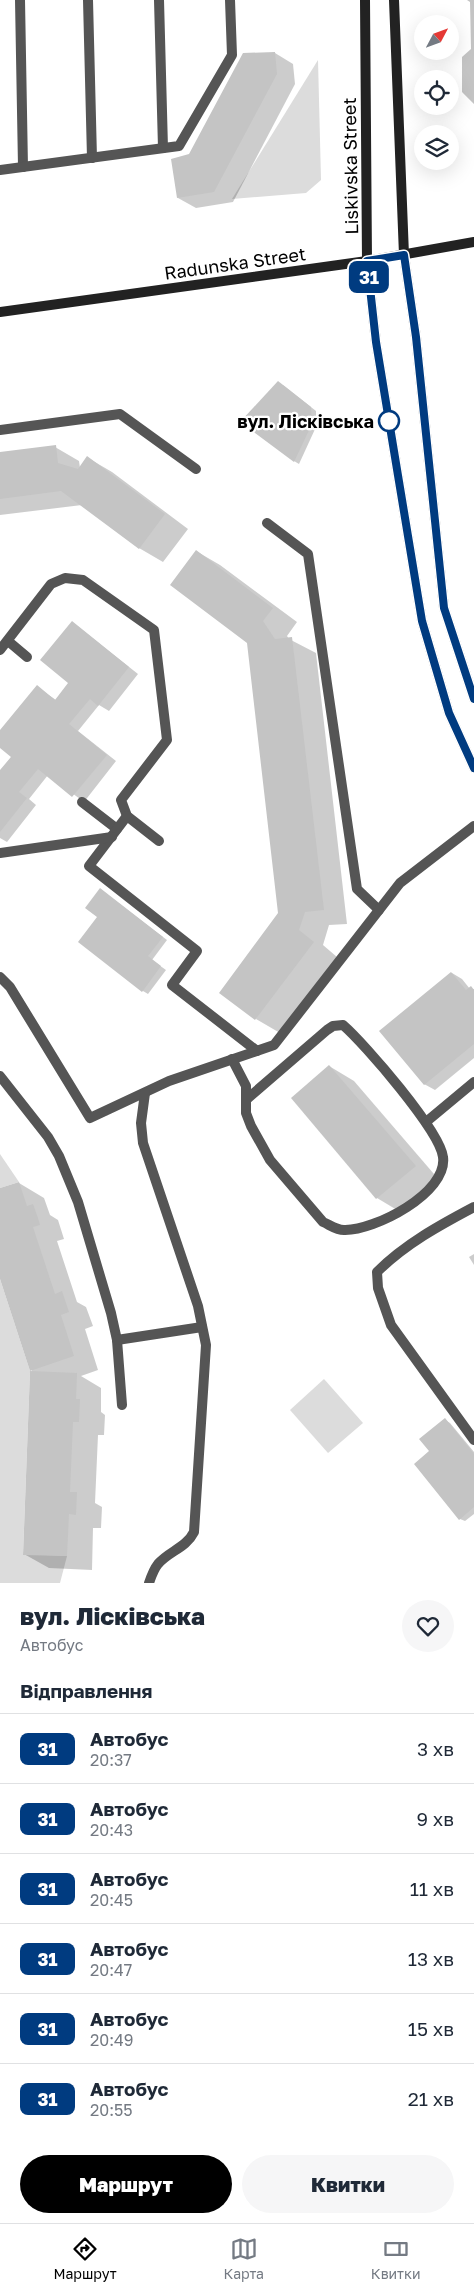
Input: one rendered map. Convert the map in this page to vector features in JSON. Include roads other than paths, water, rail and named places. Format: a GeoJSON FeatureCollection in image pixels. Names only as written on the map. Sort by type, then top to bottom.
{"type":"FeatureCollection","features":[{"type":"Feature","properties":{"kind":"street","name":"Liskivska Street"},"geometry":{"type":"LineString","coordinates":[[365,0],[367,261],[376,342],[422,621],[449,713],[474,768]]}},
{"type":"Feature","properties":{"kind":"street"},"geometry":{"type":"LineString","coordinates":[[394,0],[404,255],[416,337],[444,608],[474,699]]}},
{"type":"Feature","properties":{"kind":"street","name":"Radunska Street"},"geometry":{"type":"LineString","coordinates":[[0,312],[367,261],[474,242]]}},
{"type":"Feature","properties":{"kind":"lane"},"geometry":{"type":"LineString","coordinates":[[20,0],[24,167]]}},
{"type":"Feature","properties":{"kind":"lane"},"geometry":{"type":"LineString","coordinates":[[88,0],[92,158]]}},
{"type":"Feature","properties":{"kind":"lane"},"geometry":{"type":"LineString","coordinates":[[159,0],[163,148]]}},
{"type":"Feature","properties":{"kind":"lane"},"geometry":{"type":"LineString","coordinates":[[0,170],[179,146],[232,55],[230,0]]}},
{"type":"Feature","properties":{"kind":"lane"},"geometry":{"type":"LineString","coordinates":[[0,430],[120,414],[196,469]]}},
{"type":"Feature","properties":{"kind":"lane"},"geometry":{"type":"LineString","coordinates":[[266,523],[308,554],[357,889],[379,910]]}},
{"type":"Feature","properties":{"kind":"lane"},"geometry":{"type":"LineString","coordinates":[[0,650],[51,584],[65,578],[83,580],[154,630],[167,740],[121,800],[127,816],[159,841]]}},
{"type":"Feature","properties":{"kind":"lane"},"geometry":{"type":"LineString","coordinates":[[8,641],[28,657]]}},
{"type":"Feature","properties":{"kind":"lane"},"geometry":{"type":"LineString","coordinates":[[82,802],[114,833]]}},
{"type":"Feature","properties":{"kind":"lane"},"geometry":{"type":"LineString","coordinates":[[127,816],[89,866],[198,951],[172,985],[257,1051]]}},
{"type":"Feature","properties":{"kind":"lane"},"geometry":{"type":"LineString","coordinates":[[0,977],[10,987],[90,1118],[169,1080],[274,1045],[400,883],[474,826]]}},
{"type":"Feature","properties":{"kind":"lane"},"geometry":{"type":"LineString","coordinates":[[0,853],[114,833]]}},
{"type":"Feature","properties":{"kind":"lane"},"geometry":{"type":"LineString","coordinates":[[232,1059],[246,1086],[246,1113],[270,1160],[323,1222],[344,1230],[368,1227],[407,1207],[433,1186],[441,1171],[443,1155],[426,1122],[342,1025],[333,1026],[327,1030],[247,1099]]}},
{"type":"Feature","properties":{"kind":"lane"},"geometry":{"type":"LineString","coordinates":[[0,1076],[35,1119],[59,1156],[78,1202],[111,1313],[117,1340],[122,1405]]}},
{"type":"Feature","properties":{"kind":"lane"},"geometry":{"type":"LineString","coordinates":[[426,1122],[474,1082]]}},
{"type":"Feature","properties":{"kind":"lane"},"geometry":{"type":"LineString","coordinates":[[145,1093],[141,1123],[143,1143],[198,1306],[206,1344],[194,1532],[189,1542],[174,1551],[158,1565],[149,1583]]}},
{"type":"Feature","properties":{"kind":"lane"},"geometry":{"type":"LineString","coordinates":[[474,1206],[428,1232],[389,1260],[377,1272],[378,1288],[391,1325],[474,1440]]}},
{"type":"Feature","properties":{"kind":"lane"},"geometry":{"type":"LineString","coordinates":[[117,1340],[202,1327]]}},
{"type":"Feature","properties":{"kind":"place","name":"вул. Лісківська"},"geometry":{"type":"Point","coordinates":[389,421]}}]}
